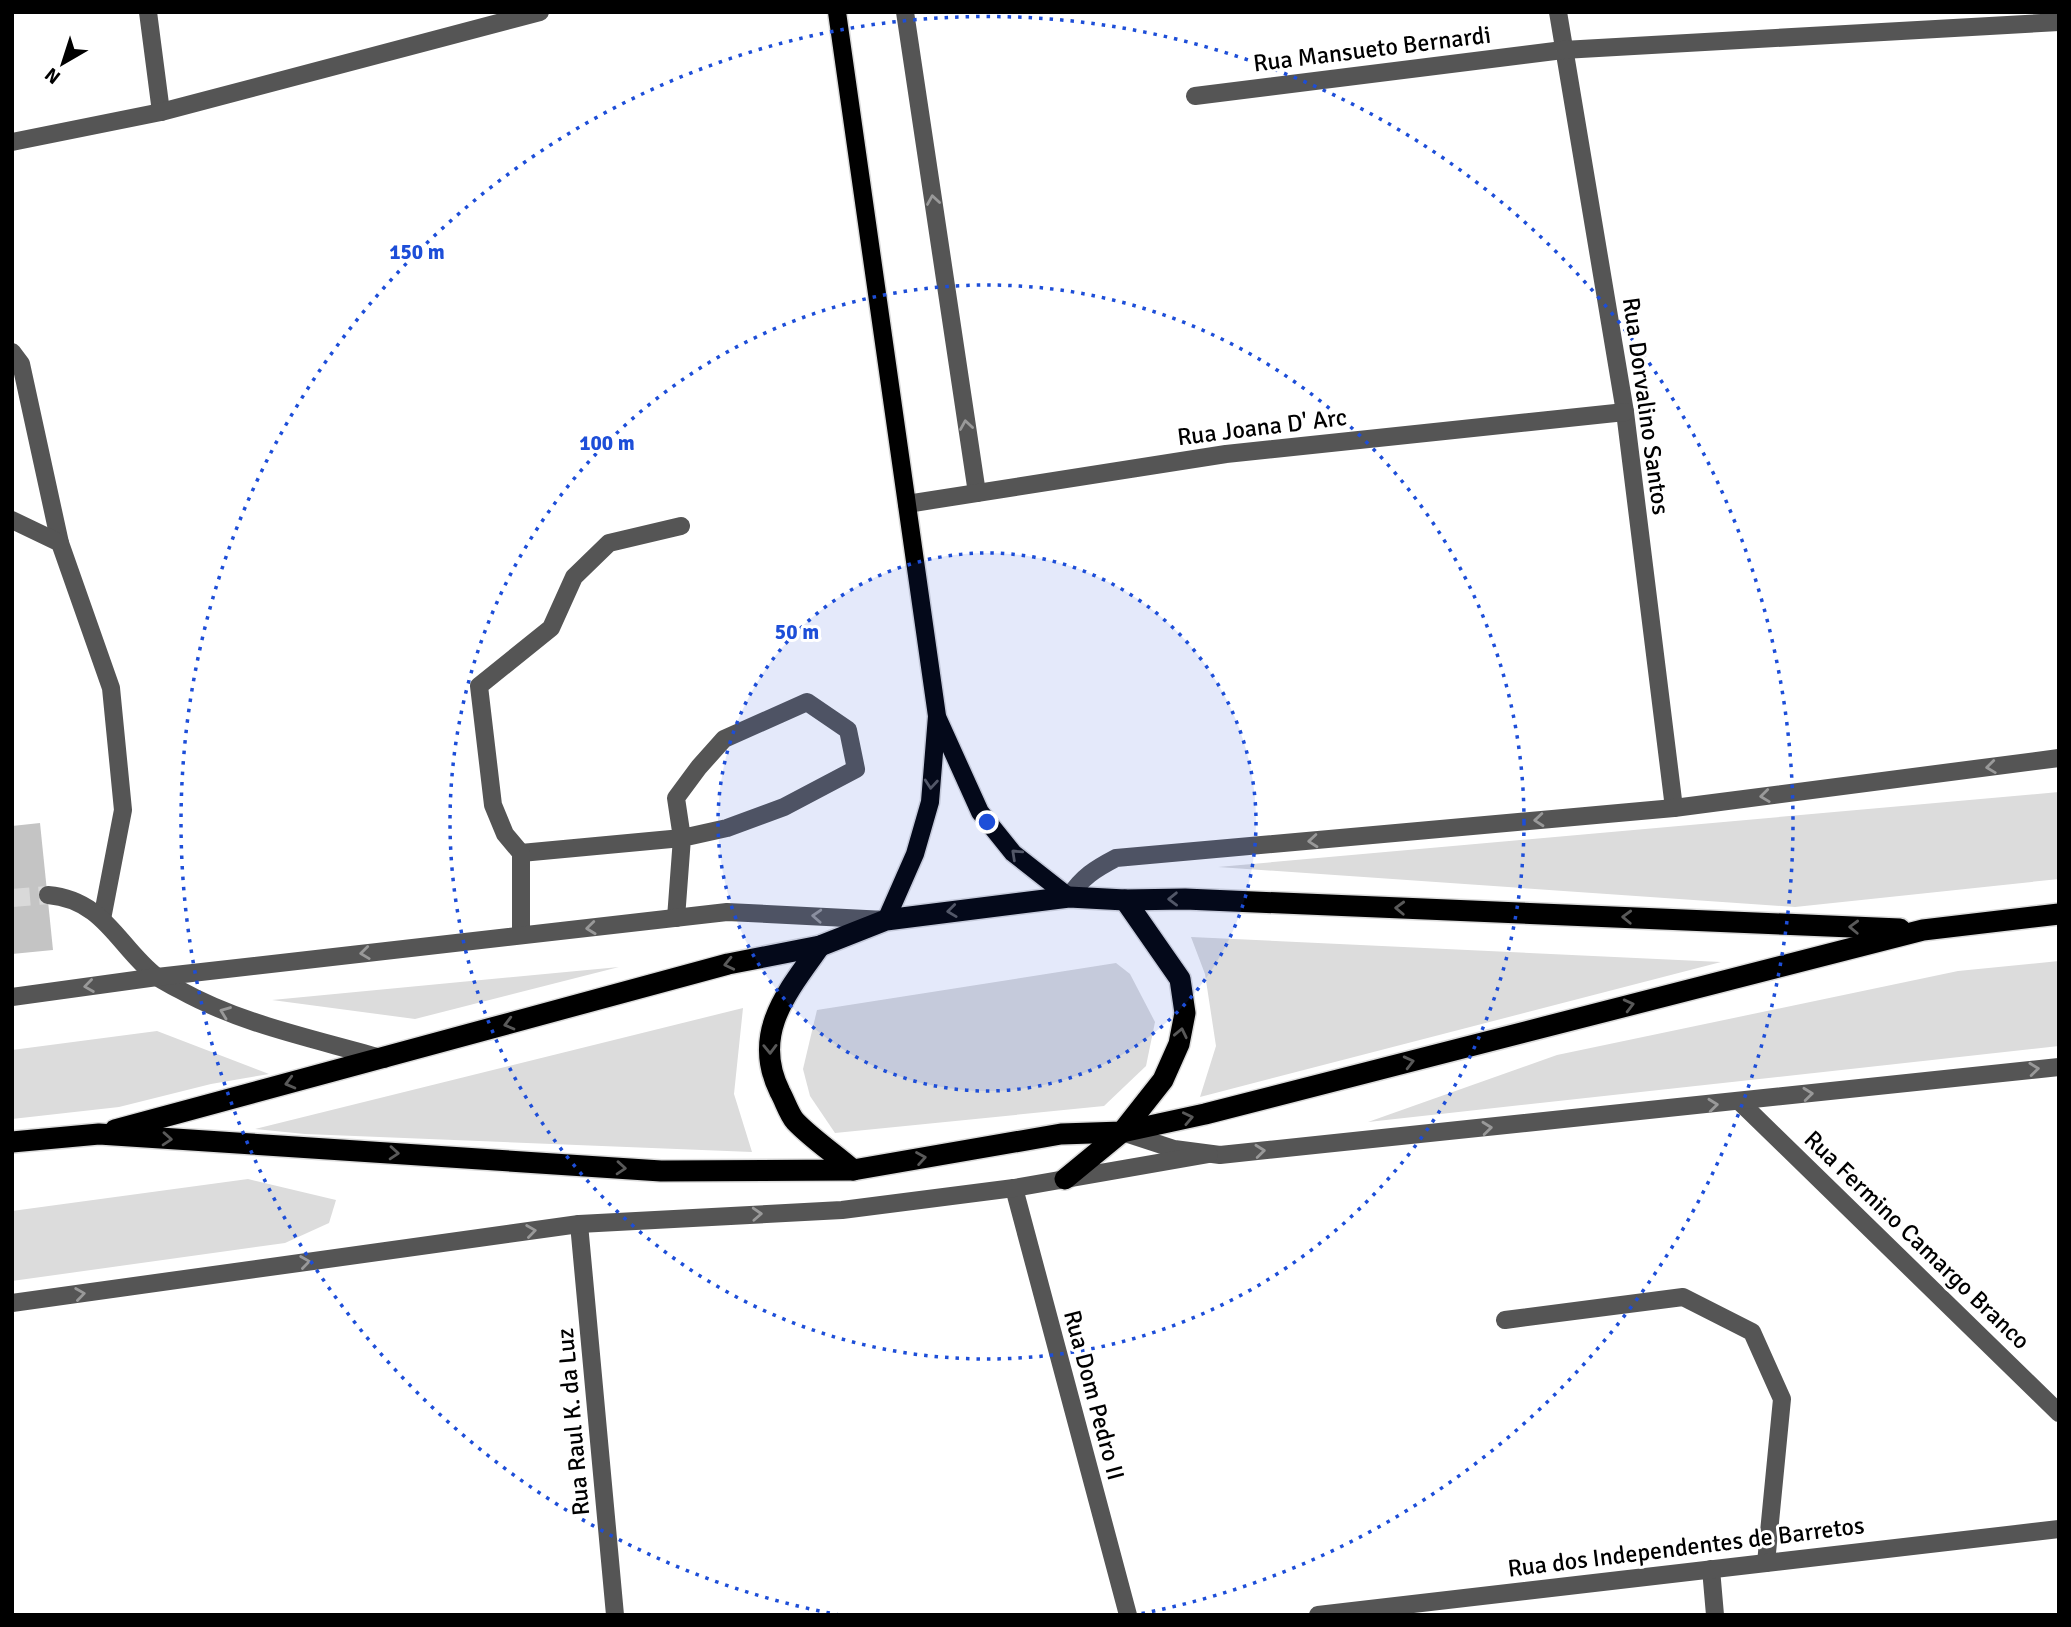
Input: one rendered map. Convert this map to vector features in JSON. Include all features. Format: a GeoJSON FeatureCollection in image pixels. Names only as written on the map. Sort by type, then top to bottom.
{"type":"FeatureCollection","features":[{"type":"Feature","properties":{"kind":"highway"},"geometry":{"type":"LineString","coordinates":[[99,1134],[728,964],[820,946],[886,920],[1069,897],[1185,899],[1923,930]]}},
{"type":"Feature","properties":{"kind":"highway"},"geometry":{"type":"LineString","coordinates":[[1065,1179],[1122,1132],[1163,1080],[1179,1044],[1185,1013],[1180,979],[1125,900]]}},
{"type":"Feature","properties":{"kind":"highway"},"geometry":{"type":"LineString","coordinates":[[12,1142],[99,1134],[661,1171],[853,1170],[1060,1134],[1122,1132],[1205,1114],[1923,930],[2059,914]]}},
{"type":"Feature","properties":{"kind":"highway"},"geometry":{"type":"LineString","coordinates":[[820,946],[790,988],[774,1017],[768,1048],[775,1081],[794,1120],[853,1170]]}},
{"type":"Feature","properties":{"kind":"main road"},"geometry":{"type":"LineString","coordinates":[[837,12],[937,716],[930,802],[915,854],[886,920]]}},
{"type":"Feature","properties":{"kind":"main road"},"geometry":{"type":"LineString","coordinates":[[937,716],[980,812],[1013,853],[1069,897]]}},
{"type":"Feature","properties":{"kind":"street"},"geometry":{"type":"LineString","coordinates":[[148,12],[161,112]]}},
{"type":"Feature","properties":{"kind":"street"},"geometry":{"type":"LineString","coordinates":[[12,142],[161,112],[540,12]]}},
{"type":"Feature","properties":{"kind":"street"},"geometry":{"type":"LineString","coordinates":[[905,12],[977,493]]}},
{"type":"Feature","properties":{"kind":"street","name":"Rua Dorvalino Santos"},"geometry":{"type":"LineString","coordinates":[[1558,12],[1625,412],[1674,808]]}},
{"type":"Feature","properties":{"kind":"street","name":"Rua Mansueto Bernardi"},"geometry":{"type":"LineString","coordinates":[[1195,96],[1563,50],[2059,22]]}},
{"type":"Feature","properties":{"kind":"street"},"geometry":{"type":"LineString","coordinates":[[12,352],[21,364],[60,543],[111,688],[123,810],[102,919]]}},
{"type":"Feature","properties":{"kind":"street","name":"Rua Joana D' Arc"},"geometry":{"type":"LineString","coordinates":[[907,504],[1226,454],[1625,412]]}},
{"type":"Feature","properties":{"kind":"street"},"geometry":{"type":"LineString","coordinates":[[12,520],[60,543]]}},
{"type":"Feature","properties":{"kind":"street"},"geometry":{"type":"LineString","coordinates":[[521,935],[521,853],[505,834],[493,805],[479,686],[551,628],[574,577],[608,544],[681,526]]}},
{"type":"Feature","properties":{"kind":"street"},"geometry":{"type":"LineString","coordinates":[[521,853],[682,838],[727,828],[784,807],[856,769],[848,730],[807,702],[724,739],[676,798],[682,838],[676,918]]}},
{"type":"Feature","properties":{"kind":"street"},"geometry":{"type":"LineString","coordinates":[[1069,897],[1091,871],[1116,859],[1674,808],[2059,758]]}},
{"type":"Feature","properties":{"kind":"street"},"geometry":{"type":"LineString","coordinates":[[48,895],[65,897],[102,919],[157,977],[208,1006],[237,1017],[384,1059]]}},
{"type":"Feature","properties":{"kind":"street"},"geometry":{"type":"LineString","coordinates":[[12,997],[157,977],[727,912],[886,920]]}},
{"type":"Feature","properties":{"kind":"street"},"geometry":{"type":"LineString","coordinates":[[1122,1132],[1174,1149],[1220,1155],[2059,1067]]}},
{"type":"Feature","properties":{"kind":"street","name":"Rua Fermino Camargo Branco"},"geometry":{"type":"LineString","coordinates":[[1740,1102],[2059,1413]]}},
{"type":"Feature","properties":{"kind":"street"},"geometry":{"type":"LineString","coordinates":[[12,1303],[579,1224],[842,1210],[1014,1188],[1209,1154]]}},
{"type":"Feature","properties":{"kind":"street","name":"Rua Dom Pedro II"},"geometry":{"type":"LineString","coordinates":[[1014,1188],[1128,1615]]}},
{"type":"Feature","properties":{"kind":"street","name":"Rua Raul K. da Luz"},"geometry":{"type":"LineString","coordinates":[[579,1224],[615,1615]]}},
{"type":"Feature","properties":{"kind":"street"},"geometry":{"type":"LineString","coordinates":[[1505,1320],[1683,1297],[1752,1332],[1782,1399],[1766,1563]]}},
{"type":"Feature","properties":{"kind":"street","name":"Rua dos Independentes de Barretos"},"geometry":{"type":"LineString","coordinates":[[1318,1615],[2059,1529]]}},
{"type":"Feature","properties":{"kind":"street"},"geometry":{"type":"LineString","coordinates":[[1711,1569],[1715,1615]]}},
{"type":"Feature","properties":{"kind":"shaded area"},"geometry":{"type":"Polygon","coordinates":[[[2059,792],[2059,879],[1795,907],[1218,867],[2059,792]]]}},
{"type":"Feature","properties":{"kind":"shaded area"},"geometry":{"type":"Polygon","coordinates":[[[1191,937],[1721,962],[1200,1097],[1216,1046],[1205,974],[1191,937]]]}},
{"type":"Feature","properties":{"kind":"shaded area"},"geometry":{"type":"Polygon","coordinates":[[[2059,961],[2059,1046],[1368,1122],[1557,1055],[1958,971],[2059,961]]]}},
{"type":"Feature","properties":{"kind":"shaded area"},"geometry":{"type":"Polygon","coordinates":[[[1116,963],[1130,974],[1155,1022],[1146,1066],[1104,1106],[835,1133],[810,1096],[803,1069],[817,1010],[1116,963]]]}},
{"type":"Feature","properties":{"kind":"shaded area"},"geometry":{"type":"Polygon","coordinates":[[[619,967],[415,1019],[272,1000],[619,967]]]}},
{"type":"Feature","properties":{"kind":"shaded area"},"geometry":{"type":"Polygon","coordinates":[[[743,1008],[734,1094],[752,1152],[305,1134],[255,1129],[743,1008]]]}},
{"type":"Feature","properties":{"kind":"shaded area"},"geometry":{"type":"Polygon","coordinates":[[[157,1031],[269,1074],[211,1084],[119,1107],[12,1119],[12,1050],[157,1031]]]}},
{"type":"Feature","properties":{"kind":"shaded area"},"geometry":{"type":"Polygon","coordinates":[[[248,1179],[336,1200],[329,1223],[285,1243],[12,1281],[12,1211],[248,1179]]]}},
{"type":"Feature","properties":{"kind":"building"},"geometry":{"type":"Polygon","coordinates":[[[40,823],[53,950],[12,954],[12,826],[40,823]]]}},
{"type":"Feature","properties":{"kind":"tunnel"},"geometry":{"type":"LineString","coordinates":[[12,898],[48,895]]}}]}
